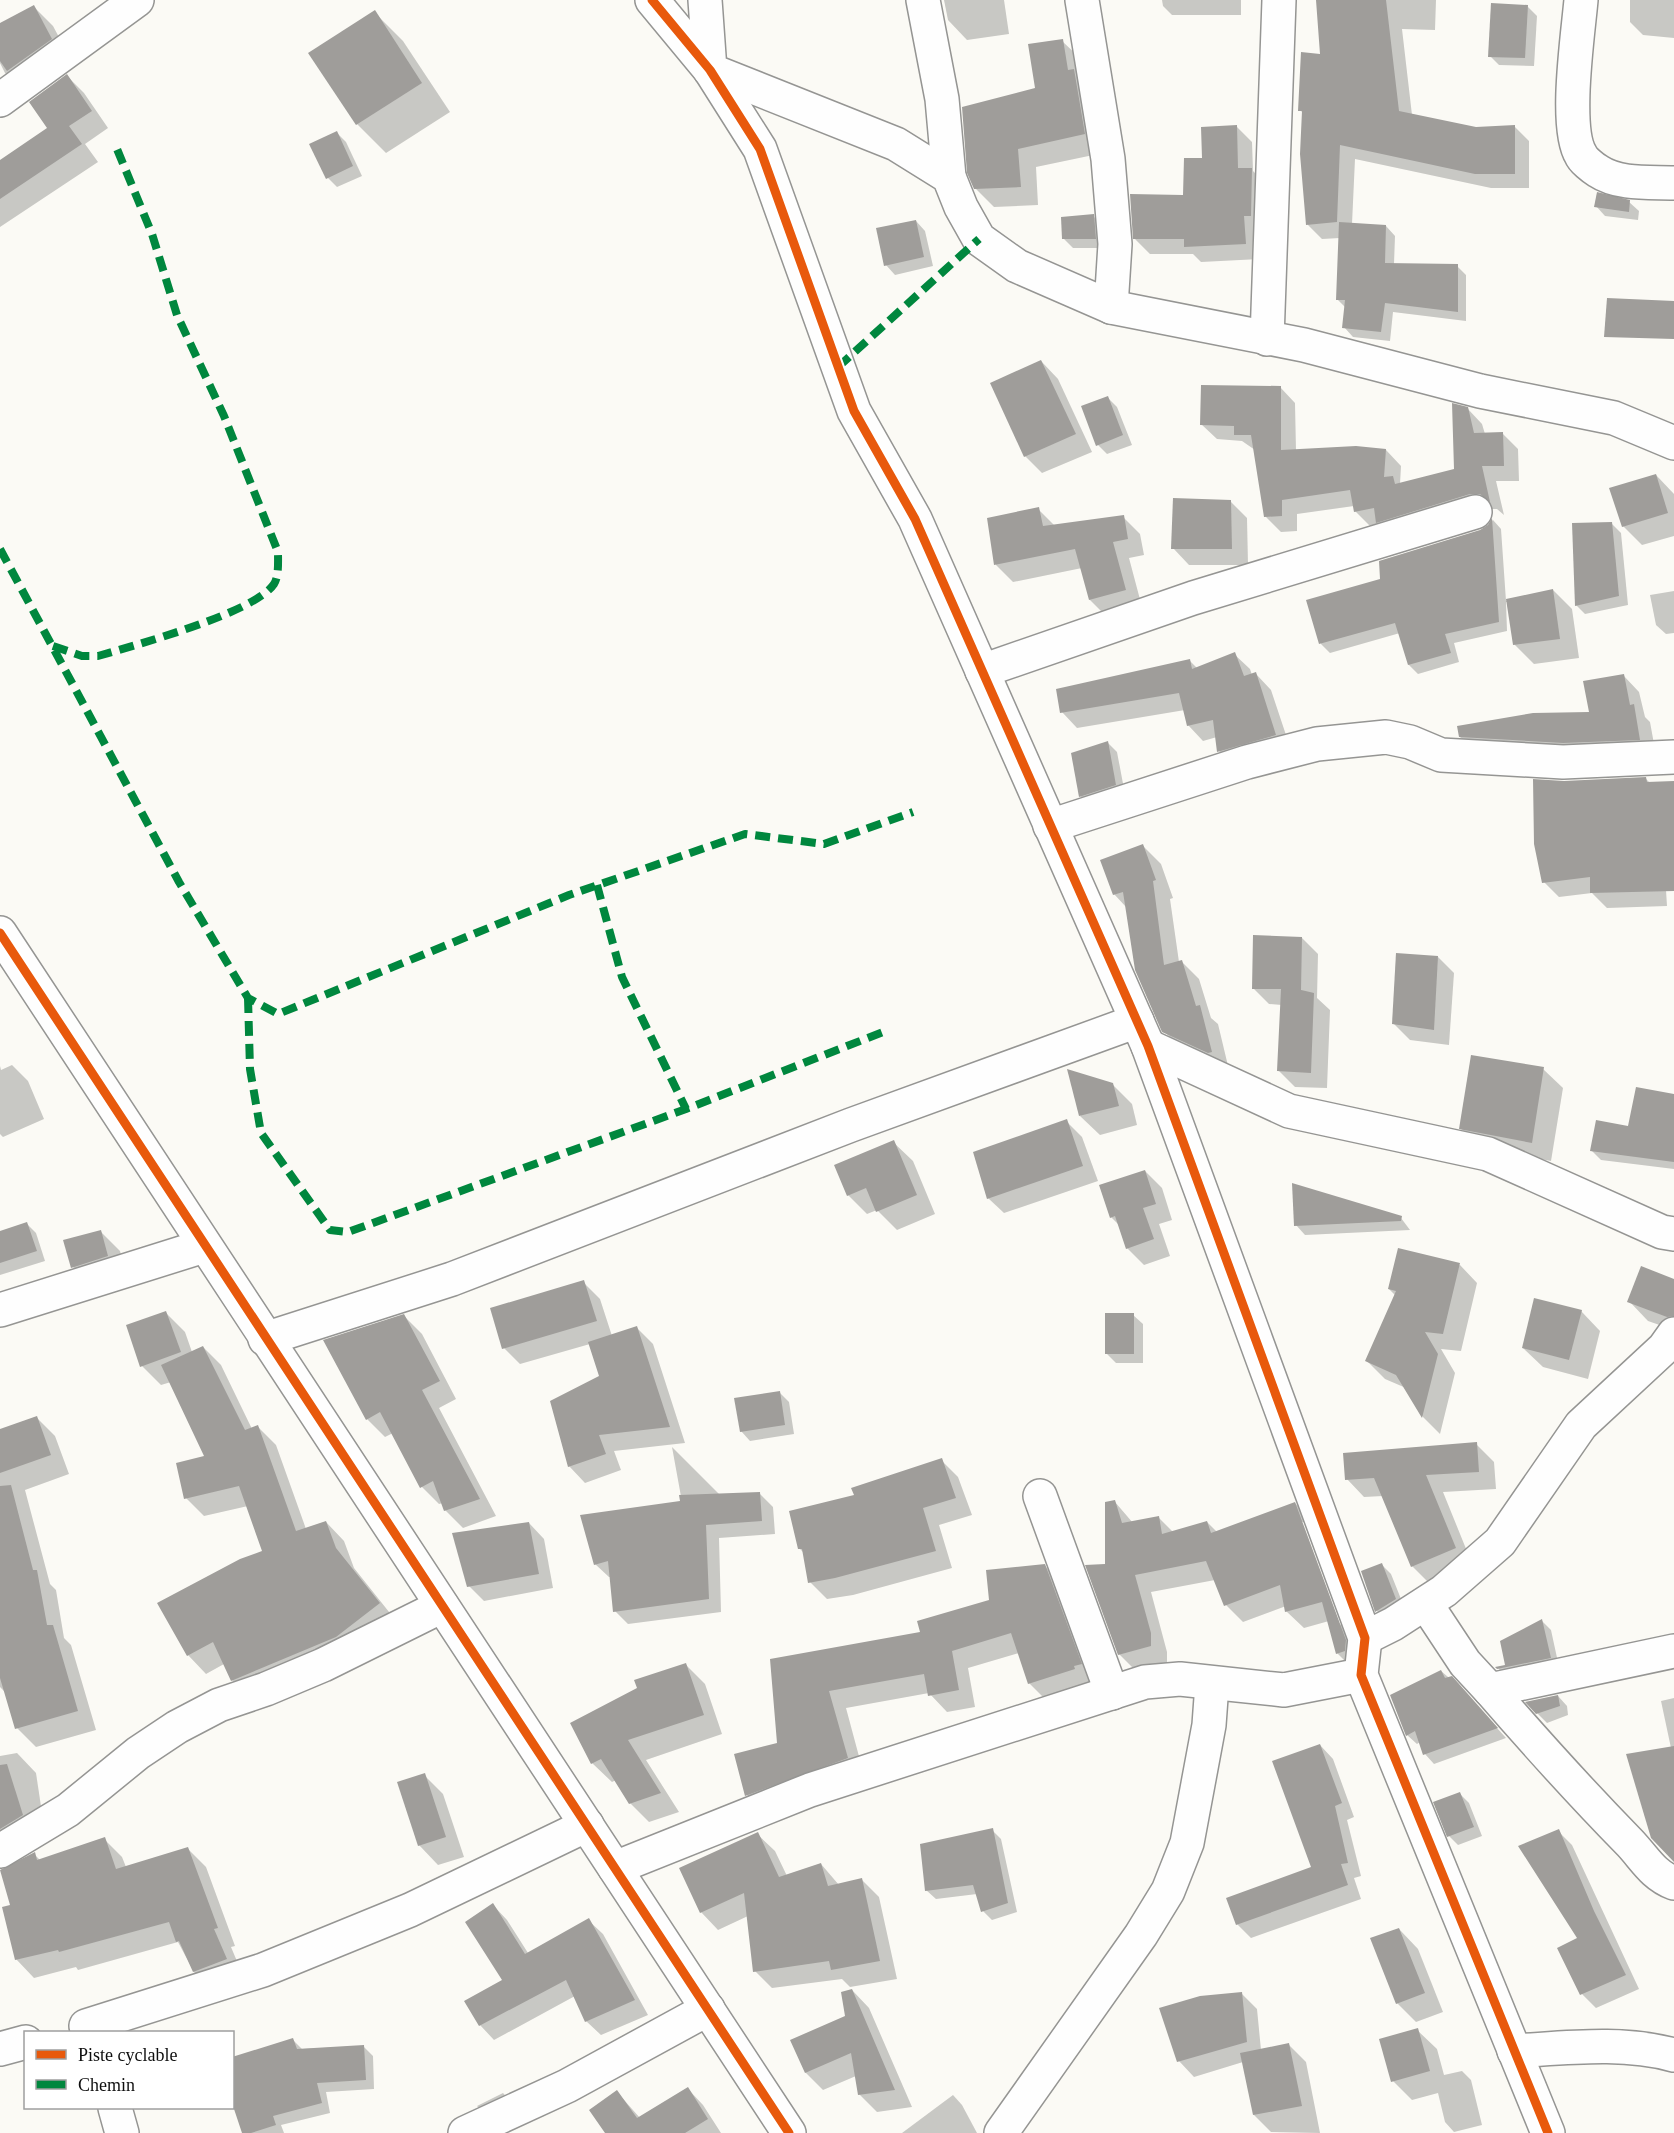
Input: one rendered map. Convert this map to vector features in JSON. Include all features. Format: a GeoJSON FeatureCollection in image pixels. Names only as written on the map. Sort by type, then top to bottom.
{"type":"FeatureCollection","features":[{"type":"Feature","properties":{"kind":"street"},"geometry":{"type":"LineString","coordinates":[[0,100],[137,0]]}},
{"type":"Feature","properties":{"kind":"street"},"geometry":{"type":"LineString","coordinates":[[652,0],[710,70],[760,149],[854,411],[915,519],[1142,1034],[1365,1638],[1361,1676],[1548,2133]]}},
{"type":"Feature","properties":{"kind":"street"},"geometry":{"type":"LineString","coordinates":[[705,0],[710,70]]}},
{"type":"Feature","properties":{"kind":"street"},"geometry":{"type":"LineString","coordinates":[[923,0],[942,99],[949,177],[961,207],[979,239],[1017,266],[1111,307],[1304,345],[1480,391],[1614,418],[1674,443]]}},
{"type":"Feature","properties":{"kind":"street"},"geometry":{"type":"LineString","coordinates":[[1082,0],[1108,159],[1115,244],[1111,307]]}},
{"type":"Feature","properties":{"kind":"street"},"geometry":{"type":"LineString","coordinates":[[1267,339],[1279,0]]}},
{"type":"Feature","properties":{"kind":"street"},"geometry":{"type":"LineString","coordinates":[[1581,0],[1573,101],[1574,129],[1580,155],[1598,171],[1625,181],[1674,183]]}},
{"type":"Feature","properties":{"kind":"street"},"geometry":{"type":"LineString","coordinates":[[710,70],[896,144],[949,177]]}},
{"type":"Feature","properties":{"kind":"street"},"geometry":{"type":"LineString","coordinates":[[982,671],[1193,598],[1475,512]]}},
{"type":"Feature","properties":{"kind":"street"},"geometry":{"type":"LineString","coordinates":[[1050,826],[1247,762],[1317,744],[1386,737],[1410,742],[1442,755],[1563,762],[1674,757]]}},
{"type":"Feature","properties":{"kind":"street"},"geometry":{"type":"LineString","coordinates":[[0,933],[265,1339],[588,1825],[667,1951],[789,2133]]}},
{"type":"Feature","properties":{"kind":"street"},"geometry":{"type":"LineString","coordinates":[[265,1339],[452,1279],[851,1125],[1142,1034],[1289,1111],[1488,1155],[1662,1232],[1674,1234]]}},
{"type":"Feature","properties":{"kind":"street"},"geometry":{"type":"LineString","coordinates":[[0,1310],[204,1246]]}},
{"type":"Feature","properties":{"kind":"street"},"geometry":{"type":"LineString","coordinates":[[1365,1638],[1426,1604],[1500,1542],[1581,1425],[1664,1348],[1674,1334]]}},
{"type":"Feature","properties":{"kind":"street"},"geometry":{"type":"LineString","coordinates":[[1040,1496],[1112,1693]]}},
{"type":"Feature","properties":{"kind":"street"},"geometry":{"type":"LineString","coordinates":[[1426,1604],[1465,1663],[1550,1759],[1635,1848],[1652,1871],[1674,1883]]}},
{"type":"Feature","properties":{"kind":"street"},"geometry":{"type":"LineString","coordinates":[[0,1851],[68,1810],[138,1753],[177,1727],[219,1705],[266,1689],[323,1665],[442,1606]]}},
{"type":"Feature","properties":{"kind":"street"},"geometry":{"type":"LineString","coordinates":[[1490,1690],[1674,1651]]}},
{"type":"Feature","properties":{"kind":"street"},"geometry":{"type":"LineString","coordinates":[[615,1868],[810,1790],[962,1744],[1112,1693],[1162,1679],[1284,1690],[1361,1676]]}},
{"type":"Feature","properties":{"kind":"street"},"geometry":{"type":"LineString","coordinates":[[1002,2133],[1141,1935],[1168,1891],[1187,1843],[1209,1725],[1212,1684]]}},
{"type":"Feature","properties":{"kind":"street"},"geometry":{"type":"LineString","coordinates":[[78,2030],[273,1965],[410,1910],[588,1825]]}},
{"type":"Feature","properties":{"kind":"street"},"geometry":{"type":"LineString","coordinates":[[465,2133],[567,2086],[708,2009]]}},
{"type":"Feature","properties":{"kind":"street"},"geometry":{"type":"LineString","coordinates":[[0,2049],[24,2043]]}},
{"type":"Feature","properties":{"kind":"street"},"geometry":{"type":"LineString","coordinates":[[1514,2050],[1612,2046],[1649,2048],[1674,2055]]}},
{"type":"Feature","properties":{"kind":"street"},"geometry":{"type":"LineString","coordinates":[[115,2109],[122,2133]]}},
{"type":"Feature","properties":{"kind":"building"},"geometry":{"type":"Polygon","coordinates":[[[1316,0],[1386,0],[1399,111],[1476,127],[1515,125],[1515,174],[1475,174],[1340,145],[1337,222],[1306,225],[1300,154],[1302,111],[1298,111],[1301,52],[1320,54],[1316,0]]]}},
{"type":"Feature","properties":{"kind":"building"},"geometry":{"type":"Polygon","coordinates":[[[1491,3],[1528,5],[1525,58],[1488,57],[1491,3]]]}},
{"type":"Feature","properties":{"kind":"building"},"geometry":{"type":"Polygon","coordinates":[[[34,5],[52,39],[7,71],[0,61],[0,23],[34,5]]]}},
{"type":"Feature","properties":{"kind":"building"},"geometry":{"type":"Polygon","coordinates":[[[375,10],[422,83],[356,125],[308,53],[375,10]]]}},
{"type":"Feature","properties":{"kind":"building"},"geometry":{"type":"Polygon","coordinates":[[[1063,39],[1068,70],[1074,69],[1085,134],[1018,149],[1021,187],[974,189],[967,173],[962,107],[1035,88],[1028,44],[1063,39]]]}},
{"type":"Feature","properties":{"kind":"building"},"geometry":{"type":"Polygon","coordinates":[[[67,74],[92,111],[69,126],[82,144],[0,199],[0,160],[47,128],[29,102],[67,74]]]}},
{"type":"Feature","properties":{"kind":"building"},"geometry":{"type":"Polygon","coordinates":[[[1237,125],[1238,168],[1252,168],[1251,216],[1244,216],[1246,244],[1184,247],[1184,239],[1133,239],[1130,194],[1183,195],[1184,158],[1202,158],[1201,127],[1237,125]]]}},
{"type":"Feature","properties":{"kind":"building"},"geometry":{"type":"Polygon","coordinates":[[[337,131],[353,166],[326,179],[309,144],[337,131]]]}},
{"type":"Feature","properties":{"kind":"building"},"geometry":{"type":"Polygon","coordinates":[[[1597,192],[1630,200],[1629,212],[1594,207],[1597,192]]]}},
{"type":"Feature","properties":{"kind":"building"},"geometry":{"type":"Polygon","coordinates":[[[1094,214],[1096,239],[1062,239],[1061,217],[1094,214]]]}},
{"type":"Feature","properties":{"kind":"building"},"geometry":{"type":"Polygon","coordinates":[[[916,220],[924,257],[884,266],[876,228],[916,220]]]}},
{"type":"Feature","properties":{"kind":"building"},"geometry":{"type":"Polygon","coordinates":[[[1339,222],[1386,225],[1385,263],[1458,264],[1458,312],[1385,303],[1381,332],[1342,328],[1345,300],[1336,300],[1339,222]]]}},
{"type":"Feature","properties":{"kind":"building"},"geometry":{"type":"Polygon","coordinates":[[[1607,298],[1674,301],[1674,339],[1604,337],[1607,298]]]}},
{"type":"Feature","properties":{"kind":"building"},"geometry":{"type":"Polygon","coordinates":[[[1041,360],[1076,434],[1024,457],[990,383],[1041,360]]]}},
{"type":"Feature","properties":{"kind":"building"},"geometry":{"type":"Polygon","coordinates":[[[1201,385],[1281,386],[1281,450],[1356,446],[1386,449],[1384,477],[1393,476],[1395,484],[1454,469],[1452,403],[1468,407],[1474,433],[1503,432],[1504,466],[1482,466],[1490,502],[1480,494],[1470,494],[1376,523],[1374,508],[1354,512],[1350,490],[1282,500],[1282,516],[1264,517],[1251,435],[1234,435],[1234,426],[1200,425],[1201,385]]]}},
{"type":"Feature","properties":{"kind":"building"},"geometry":{"type":"Polygon","coordinates":[[[1108,396],[1123,435],[1096,446],[1081,406],[1108,396]]]}},
{"type":"Feature","properties":{"kind":"building"},"geometry":{"type":"Polygon","coordinates":[[[1656,474],[1668,513],[1622,527],[1609,488],[1656,474]]]}},
{"type":"Feature","properties":{"kind":"building"},"geometry":{"type":"Polygon","coordinates":[[[1173,498],[1231,500],[1232,549],[1171,549],[1173,498]]]}},
{"type":"Feature","properties":{"kind":"building"},"geometry":{"type":"Polygon","coordinates":[[[1039,507],[1043,526],[1124,515],[1128,539],[1113,542],[1126,590],[1089,600],[1075,549],[994,565],[987,518],[1039,507]]]}},
{"type":"Feature","properties":{"kind":"building"},"geometry":{"type":"Polygon","coordinates":[[[1492,518],[1499,622],[1445,634],[1451,653],[1408,665],[1395,623],[1319,644],[1306,600],[1380,579],[1379,561],[1480,530],[1488,525],[1492,518]]]}},
{"type":"Feature","properties":{"kind":"building"},"geometry":{"type":"Polygon","coordinates":[[[1612,522],[1619,596],[1575,606],[1572,523],[1612,522]]]}},
{"type":"Feature","properties":{"kind":"building"},"geometry":{"type":"Polygon","coordinates":[[[1553,589],[1560,639],[1513,645],[1506,599],[1553,589]]]}},
{"type":"Feature","properties":{"kind":"building"},"geometry":{"type":"Polygon","coordinates":[[[1235,652],[1244,676],[1256,672],[1276,735],[1217,752],[1213,720],[1187,726],[1179,693],[1060,713],[1056,689],[1190,659],[1192,669],[1235,652]]]}},
{"type":"Feature","properties":{"kind":"building"},"geometry":{"type":"Polygon","coordinates":[[[1624,674],[1630,705],[1634,704],[1640,740],[1563,743],[1459,737],[1457,726],[1533,713],[1589,712],[1583,681],[1624,674]]]}},
{"type":"Feature","properties":{"kind":"building"},"geometry":{"type":"Polygon","coordinates":[[[1108,741],[1116,785],[1079,797],[1071,753],[1108,741]]]}},
{"type":"Feature","properties":{"kind":"building"},"geometry":{"type":"Polygon","coordinates":[[[1646,777],[1647,782],[1674,781],[1674,891],[1590,893],[1590,877],[1542,883],[1534,844],[1533,779],[1564,781],[1646,777]]]}},
{"type":"Feature","properties":{"kind":"building"},"geometry":{"type":"Polygon","coordinates":[[[1143,844],[1156,880],[1153,881],[1164,965],[1182,960],[1196,1006],[1200,1005],[1212,1052],[1208,1053],[1162,1032],[1135,970],[1123,892],[1113,895],[1100,860],[1143,844]]]}},
{"type":"Feature","properties":{"kind":"building"},"geometry":{"type":"Polygon","coordinates":[[[1253,935],[1302,937],[1301,990],[1314,993],[1311,1073],[1277,1071],[1281,989],[1252,989],[1253,935]]]}},
{"type":"Feature","properties":{"kind":"building"},"geometry":{"type":"Polygon","coordinates":[[[1396,953],[1438,956],[1434,1030],[1392,1024],[1396,953]]]}},
{"type":"Feature","properties":{"kind":"building"},"geometry":{"type":"Polygon","coordinates":[[[1471,1055],[1544,1067],[1532,1143],[1459,1129],[1471,1055]]]}},
{"type":"Feature","properties":{"kind":"building"},"geometry":{"type":"Polygon","coordinates":[[[1067,1069],[1113,1083],[1119,1106],[1079,1116],[1067,1069]]]}},
{"type":"Feature","properties":{"kind":"building"},"geometry":{"type":"Polygon","coordinates":[[[1636,1087],[1674,1094],[1674,1162],[1590,1151],[1596,1120],[1628,1126],[1636,1087]]]}},
{"type":"Feature","properties":{"kind":"building"},"geometry":{"type":"Polygon","coordinates":[[[1067,1119],[1083,1166],[987,1199],[973,1152],[1067,1119]]]}},
{"type":"Feature","properties":{"kind":"building"},"geometry":{"type":"Polygon","coordinates":[[[894,1140],[917,1195],[876,1212],[866,1188],[847,1196],[834,1165],[894,1140]]]}},
{"type":"Feature","properties":{"kind":"building"},"geometry":{"type":"Polygon","coordinates":[[[1145,1170],[1156,1204],[1143,1208],[1154,1239],[1126,1249],[1115,1216],[1110,1218],[1099,1185],[1145,1170]]]}},
{"type":"Feature","properties":{"kind":"building"},"geometry":{"type":"Polygon","coordinates":[[[1292,1183],[1402,1216],[1401,1221],[1294,1226],[1292,1183]]]}},
{"type":"Feature","properties":{"kind":"building"},"geometry":{"type":"Polygon","coordinates":[[[27,1222],[37,1251],[0,1263],[0,1231],[27,1222]]]}},
{"type":"Feature","properties":{"kind":"building"},"geometry":{"type":"Polygon","coordinates":[[[101,1230],[108,1256],[71,1268],[63,1240],[101,1230]]]}},
{"type":"Feature","properties":{"kind":"building"},"geometry":{"type":"Polygon","coordinates":[[[1398,1248],[1460,1263],[1443,1334],[1425,1332],[1438,1354],[1422,1418],[1396,1375],[1365,1361],[1396,1291],[1388,1289],[1398,1248]]]}},
{"type":"Feature","properties":{"kind":"building"},"geometry":{"type":"Polygon","coordinates":[[[1641,1266],[1674,1279],[1674,1316],[1667,1317],[1627,1302],[1641,1266]]]}},
{"type":"Feature","properties":{"kind":"building"},"geometry":{"type":"Polygon","coordinates":[[[584,1280],[597,1321],[502,1349],[490,1308],[584,1280]]]}},
{"type":"Feature","properties":{"kind":"building"},"geometry":{"type":"Polygon","coordinates":[[[1534,1298],[1582,1310],[1569,1360],[1522,1348],[1534,1298]]]}},
{"type":"Feature","properties":{"kind":"building"},"geometry":{"type":"Polygon","coordinates":[[[166,1311],[181,1352],[140,1367],[126,1325],[166,1311]]]}},
{"type":"Feature","properties":{"kind":"building"},"geometry":{"type":"Polygon","coordinates":[[[1105,1313],[1134,1313],[1134,1354],[1105,1354],[1105,1313]]]}},
{"type":"Feature","properties":{"kind":"building"},"geometry":{"type":"Polygon","coordinates":[[[404,1314],[440,1381],[422,1390],[480,1499],[444,1511],[433,1481],[420,1488],[380,1412],[366,1420],[323,1340],[404,1314]]]}},
{"type":"Feature","properties":{"kind":"building"},"geometry":{"type":"Polygon","coordinates":[[[637,1326],[670,1427],[599,1435],[606,1454],[568,1467],[550,1401],[599,1376],[588,1342],[637,1326]]]}},
{"type":"Feature","properties":{"kind":"building"},"geometry":{"type":"Polygon","coordinates":[[[203,1346],[245,1430],[258,1425],[296,1531],[326,1521],[336,1548],[380,1603],[336,1637],[231,1681],[213,1642],[187,1656],[157,1603],[240,1559],[262,1551],[239,1486],[184,1499],[176,1463],[204,1456],[161,1365],[203,1346]]]}},
{"type":"Feature","properties":{"kind":"building"},"geometry":{"type":"Polygon","coordinates":[[[780,1391],[785,1425],[740,1432],[734,1398],[780,1391]]]}},
{"type":"Feature","properties":{"kind":"building"},"geometry":{"type":"Polygon","coordinates":[[[37,1416],[51,1455],[0,1473],[0,1429],[37,1416]]]}},
{"type":"Feature","properties":{"kind":"building"},"geometry":{"type":"Polygon","coordinates":[[[1477,1442],[1479,1472],[1426,1475],[1456,1548],[1411,1567],[1374,1478],[1345,1480],[1343,1453],[1477,1442]]]}},
{"type":"Feature","properties":{"kind":"building"},"geometry":{"type":"Polygon","coordinates":[[[942,1458],[956,1498],[923,1508],[936,1551],[808,1583],[802,1549],[798,1549],[789,1511],[854,1495],[851,1488],[942,1458]]]}},
{"type":"Feature","properties":{"kind":"building"},"geometry":{"type":"Polygon","coordinates":[[[11,1485],[33,1570],[37,1570],[47,1625],[53,1625],[78,1711],[15,1729],[0,1678],[0,1486],[11,1485]]]}},
{"type":"Feature","properties":{"kind":"building"},"geometry":{"type":"Polygon","coordinates":[[[760,1492],[762,1521],[706,1525],[709,1599],[613,1612],[608,1561],[594,1565],[580,1515],[680,1501],[679,1495],[760,1492]]]}},
{"type":"Feature","properties":{"kind":"building"},"geometry":{"type":"Polygon","coordinates":[[[1115,1500],[1122,1523],[1159,1516],[1162,1534],[1207,1521],[1211,1533],[1295,1502],[1346,1640],[1345,1651],[1336,1654],[1322,1602],[1285,1612],[1280,1585],[1224,1606],[1206,1561],[1135,1575],[1151,1633],[1151,1646],[1118,1655],[1085,1565],[1105,1564],[1105,1502],[1115,1500]]]}},
{"type":"Feature","properties":{"kind":"building"},"geometry":{"type":"Polygon","coordinates":[[[529,1522],[539,1574],[467,1587],[452,1533],[529,1522]]]}},
{"type":"Feature","properties":{"kind":"building"},"geometry":{"type":"Polygon","coordinates":[[[1382,1563],[1396,1599],[1375,1612],[1361,1571],[1382,1563]]]}},
{"type":"Feature","properties":{"kind":"building"},"geometry":{"type":"Polygon","coordinates":[[[1045,1564],[1082,1664],[1074,1666],[1075,1669],[1028,1684],[1011,1633],[952,1651],[959,1690],[928,1696],[924,1674],[829,1691],[848,1758],[745,1796],[734,1754],[777,1743],[770,1659],[920,1632],[917,1621],[989,1600],[986,1570],[1045,1564]]]}},
{"type":"Feature","properties":{"kind":"building"},"geometry":{"type":"Polygon","coordinates":[[[1542,1619],[1551,1658],[1497,1669],[1495,1667],[1505,1665],[1500,1641],[1542,1619]]]}},
{"type":"Feature","properties":{"kind":"building"},"geometry":{"type":"Polygon","coordinates":[[[686,1663],[704,1715],[628,1740],[661,1793],[629,1804],[601,1759],[591,1764],[570,1723],[637,1688],[634,1680],[686,1663]]]}},
{"type":"Feature","properties":{"kind":"building"},"geometry":{"type":"Polygon","coordinates":[[[1441,1670],[1445,1678],[1452,1676],[1498,1728],[1423,1755],[1415,1731],[1406,1736],[1390,1695],[1441,1670]]]}},
{"type":"Feature","properties":{"kind":"building"},"geometry":{"type":"Polygon","coordinates":[[[1558,1695],[1560,1706],[1536,1714],[1525,1702],[1558,1695]]]}},
{"type":"Feature","properties":{"kind":"building"},"geometry":{"type":"Polygon","coordinates":[[[1320,1744],[1342,1803],[1335,1806],[1348,1863],[1341,1864],[1348,1885],[1236,1925],[1226,1898],[1311,1867],[1272,1761],[1320,1744]]]}},
{"type":"Feature","properties":{"kind":"building"},"geometry":{"type":"Polygon","coordinates":[[[1674,1746],[1674,1862],[1651,1838],[1626,1754],[1674,1746]]]}},
{"type":"Feature","properties":{"kind":"building"},"geometry":{"type":"Polygon","coordinates":[[[7,1764],[23,1815],[0,1829],[0,1765],[7,1764]]]}},
{"type":"Feature","properties":{"kind":"building"},"geometry":{"type":"Polygon","coordinates":[[[425,1773],[446,1837],[418,1846],[397,1782],[425,1773]]]}},
{"type":"Feature","properties":{"kind":"building"},"geometry":{"type":"Polygon","coordinates":[[[1460,1792],[1474,1827],[1447,1837],[1433,1802],[1460,1792]]]}},
{"type":"Feature","properties":{"kind":"building"},"geometry":{"type":"Polygon","coordinates":[[[993,1828],[1008,1903],[981,1912],[973,1885],[925,1891],[920,1844],[993,1828]]]}},
{"type":"Feature","properties":{"kind":"building"},"geometry":{"type":"Polygon","coordinates":[[[1559,1829],[1594,1911],[1626,1975],[1580,1995],[1557,1948],[1577,1938],[1518,1846],[1559,1829]]]}},
{"type":"Feature","properties":{"kind":"building"},"geometry":{"type":"Polygon","coordinates":[[[758,1832],[779,1877],[821,1863],[828,1886],[862,1878],[880,1961],[831,1970],[829,1961],[753,1972],[744,1893],[700,1913],[679,1868],[758,1832]]]}},
{"type":"Feature","properties":{"kind":"building"},"geometry":{"type":"Polygon","coordinates":[[[105,1837],[116,1869],[188,1847],[218,1928],[214,1929],[227,1959],[193,1972],[179,1941],[176,1942],[169,1922],[59,1952],[58,1950],[15,1960],[2,1907],[10,1905],[0,1870],[35,1852],[37,1860],[105,1837]]]}},
{"type":"Feature","properties":{"kind":"building"},"geometry":{"type":"Polygon","coordinates":[[[493,1903],[525,1954],[589,1918],[635,2000],[585,2022],[566,1980],[479,2026],[464,2001],[502,1980],[465,1922],[493,1903]]]}},
{"type":"Feature","properties":{"kind":"building"},"geometry":{"type":"Polygon","coordinates":[[[1399,1928],[1425,1993],[1396,2004],[1370,1938],[1399,1928]]]}},
{"type":"Feature","properties":{"kind":"building"},"geometry":{"type":"Polygon","coordinates":[[[852,1989],[895,2090],[858,2095],[851,2053],[805,2073],[790,2040],[845,2016],[841,1992],[852,1989]]]}},
{"type":"Feature","properties":{"kind":"building"},"geometry":{"type":"Polygon","coordinates":[[[1242,1992],[1247,2042],[1177,2062],[1159,2008],[1200,1996],[1242,1992]]]}},
{"type":"Feature","properties":{"kind":"building"},"geometry":{"type":"Polygon","coordinates":[[[1418,2028],[1430,2071],[1391,2082],[1379,2039],[1418,2028]]]}},
{"type":"Feature","properties":{"kind":"building"},"geometry":{"type":"Polygon","coordinates":[[[293,2038],[297,2049],[364,2045],[366,2080],[317,2083],[322,2103],[273,2116],[276,2125],[251,2133],[242,2133],[234,2109],[234,2056],[293,2038]]]}},
{"type":"Feature","properties":{"kind":"building"},"geometry":{"type":"Polygon","coordinates":[[[1289,2043],[1302,2106],[1253,2115],[1240,2053],[1289,2043]]]}},
{"type":"Feature","properties":{"kind":"building"},"geometry":{"type":"Polygon","coordinates":[[[688,2087],[708,2119],[685,2133],[605,2133],[589,2110],[617,2090],[637,2118],[688,2087]]]}},
{"type":"Feature","properties":{"kind":"marked path"},"geometry":{"type":"LineString","coordinates":[[53,646],[82,656],[98,656],[220,617],[262,595],[276,581],[278,552],[224,416],[177,315],[152,234],[117,149]]}},
{"type":"Feature","properties":{"kind":"marked path"},"geometry":{"type":"LineString","coordinates":[[838,367],[979,239]]}},
{"type":"Feature","properties":{"kind":"marked path"},"geometry":{"type":"LineString","coordinates":[[0,549],[179,882],[248,998],[278,1014],[569,895],[745,834],[824,844],[913,812]]}},
{"type":"Feature","properties":{"kind":"marked path"},"geometry":{"type":"LineString","coordinates":[[597,885],[622,977],[686,1109]]}},
{"type":"Feature","properties":{"kind":"marked path"},"geometry":{"type":"LineString","coordinates":[[248,998],[250,1069],[261,1133],[330,1230],[348,1232],[686,1109],[883,1032]]}},
{"type":"Feature","properties":{"kind":"cycle path"},"geometry":{"type":"LineString","coordinates":[[652,0],[710,70],[760,149],[854,411],[915,519],[1148,1046],[1365,1638],[1361,1675],[1548,2133]]}},
{"type":"Feature","properties":{"kind":"cycle path"},"geometry":{"type":"LineString","coordinates":[[0,933],[789,2133]]}}]}
